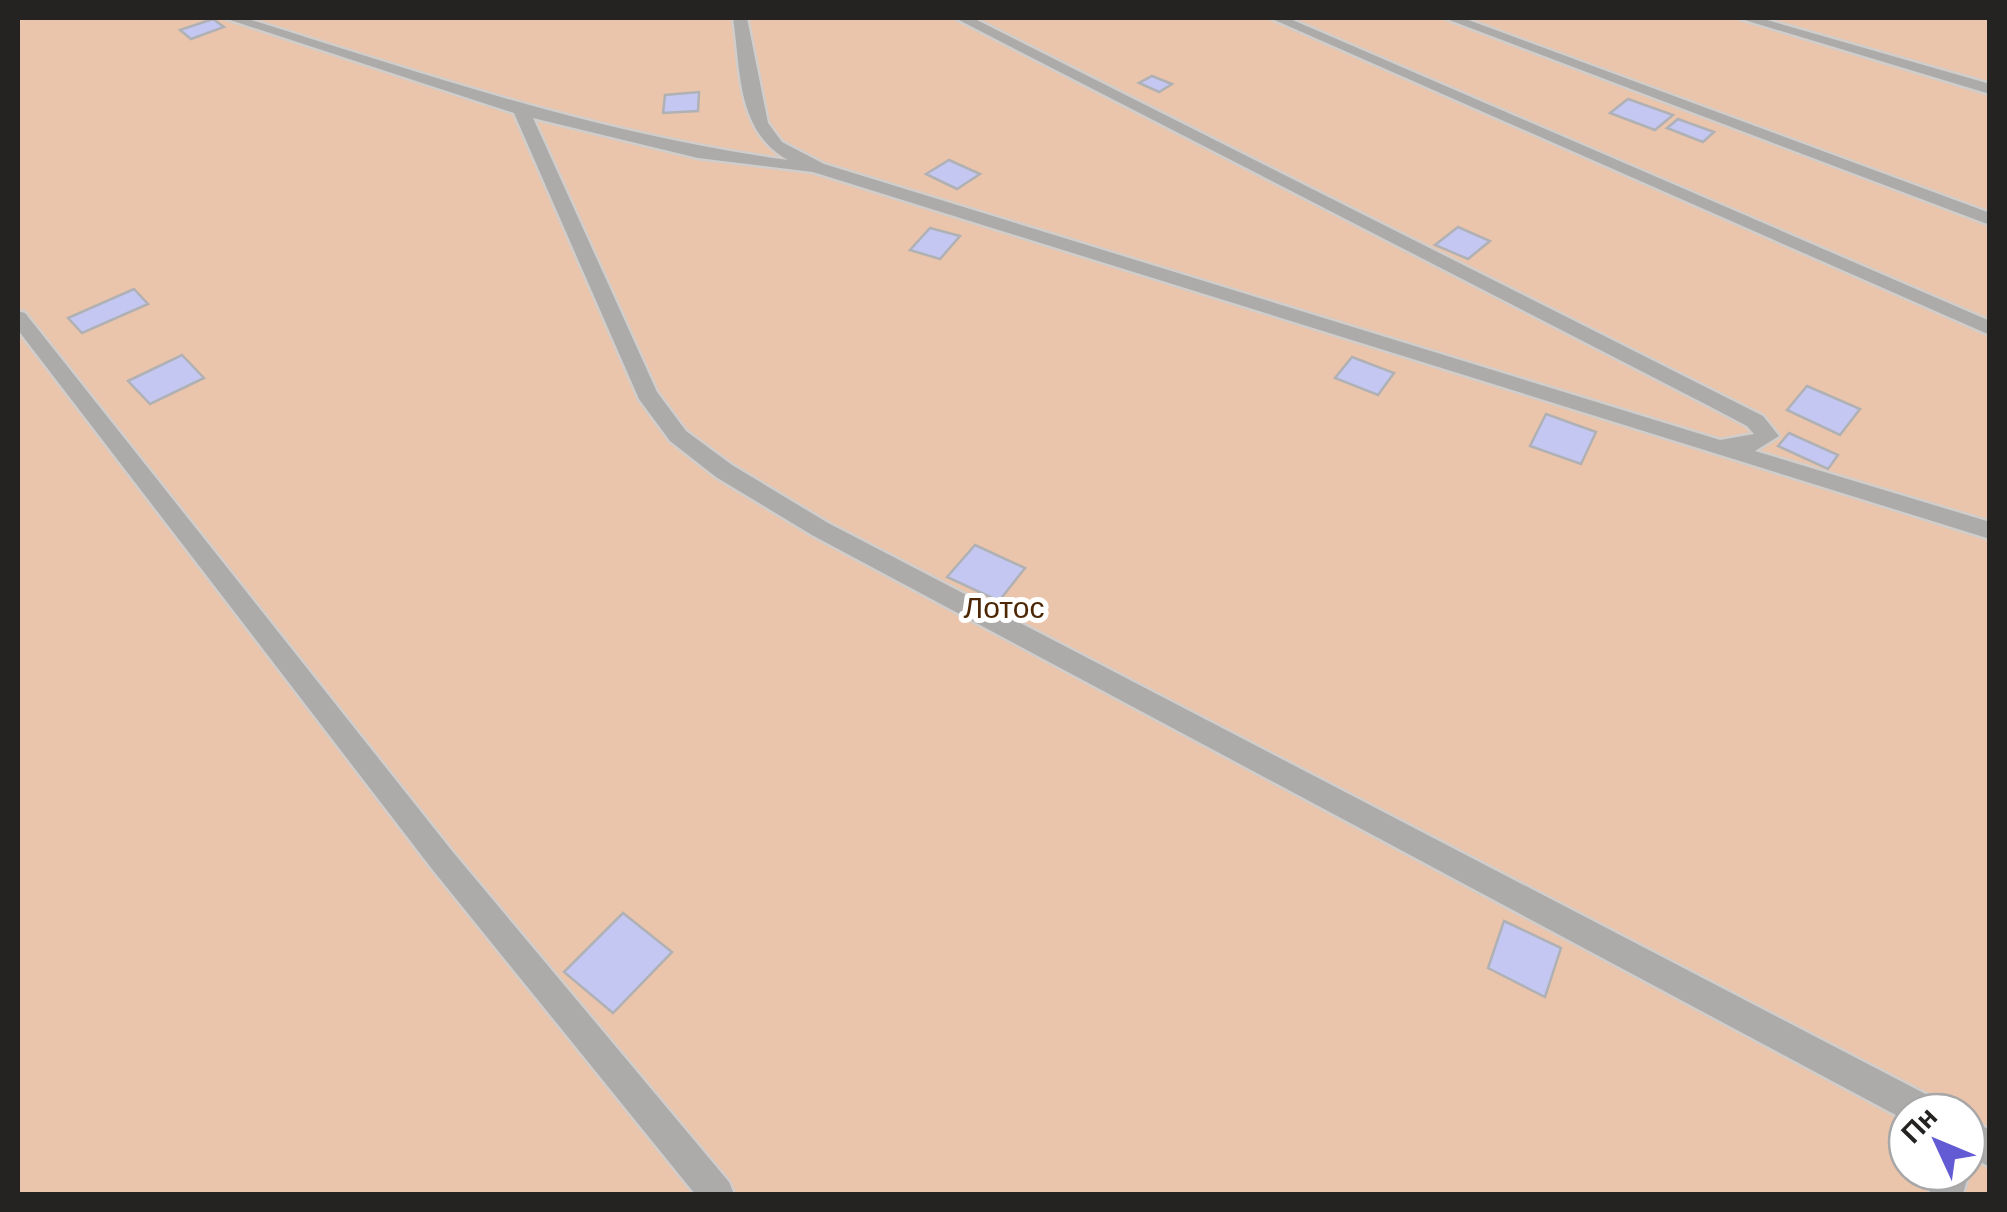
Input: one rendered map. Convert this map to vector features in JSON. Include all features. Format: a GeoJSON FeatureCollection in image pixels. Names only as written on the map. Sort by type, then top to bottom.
{"type":"FeatureCollection","features":[{"type":"Feature","properties":{"kind":"lane"},"geometry":{"type":"LineString","coordinates":[[231,18],[521,110],[698,153],[776,166],[818,168]]}},
{"type":"Feature","properties":{"kind":"lane"},"geometry":{"type":"LineString","coordinates":[[740,18],[764,133],[779,148],[818,168],[1990,530]]}},
{"type":"Feature","properties":{"kind":"lane"},"geometry":{"type":"LineString","coordinates":[[962,18],[1719,402],[1755,421],[1768,436],[1753,444],[1720,448]]}},
{"type":"Feature","properties":{"kind":"lane"},"geometry":{"type":"LineString","coordinates":[[1277,18],[1990,329]]}},
{"type":"Feature","properties":{"kind":"lane"},"geometry":{"type":"LineString","coordinates":[[1451,18],[1990,220]]}},
{"type":"Feature","properties":{"kind":"lane"},"geometry":{"type":"LineString","coordinates":[[1745,18],[1990,89]]}},
{"type":"Feature","properties":{"kind":"lane"},"geometry":{"type":"LineString","coordinates":[[521,110],[647,394],[678,436],[724,471],[820,529],[1887,1092]]}},
{"type":"Feature","properties":{"kind":"lane"},"geometry":{"type":"LineString","coordinates":[[18,317],[442,860],[717,1194]]}},
{"type":"Feature","properties":{"kind":"green space","name":"Лотос"},"geometry":{"type":"Polygon","coordinates":[[[18,18],[1989,18],[1989,1194],[18,1194],[18,18]]]}},
{"type":"Feature","properties":{"kind":"building"},"geometry":{"type":"Polygon","coordinates":[[[213,19],[224,27],[191,39],[180,30],[213,19]]]}},
{"type":"Feature","properties":{"kind":"building"},"geometry":{"type":"Polygon","coordinates":[[[1152,76],[1172,84],[1159,92],[1139,83],[1152,76]]]}},
{"type":"Feature","properties":{"kind":"building"},"geometry":{"type":"Polygon","coordinates":[[[699,92],[698,111],[663,113],[665,95],[699,92]]]}},
{"type":"Feature","properties":{"kind":"building"},"geometry":{"type":"Polygon","coordinates":[[[1628,99],[1673,115],[1655,130],[1610,113],[1628,99]]]}},
{"type":"Feature","properties":{"kind":"building"},"geometry":{"type":"Polygon","coordinates":[[[1678,119],[1714,132],[1703,142],[1667,128],[1678,119]]]}},
{"type":"Feature","properties":{"kind":"building"},"geometry":{"type":"Polygon","coordinates":[[[949,160],[980,174],[957,189],[926,174],[949,160]]]}},
{"type":"Feature","properties":{"kind":"building"},"geometry":{"type":"Polygon","coordinates":[[[1458,227],[1490,241],[1468,259],[1435,245],[1458,227]]]}},
{"type":"Feature","properties":{"kind":"building"},"geometry":{"type":"Polygon","coordinates":[[[930,228],[960,236],[940,259],[910,250],[930,228]]]}},
{"type":"Feature","properties":{"kind":"building"},"geometry":{"type":"Polygon","coordinates":[[[134,289],[148,304],[82,333],[68,318],[134,289]]]}},
{"type":"Feature","properties":{"kind":"building"},"geometry":{"type":"Polygon","coordinates":[[[182,355],[204,378],[150,404],[128,381],[182,355]]]}},
{"type":"Feature","properties":{"kind":"building"},"geometry":{"type":"Polygon","coordinates":[[[1352,357],[1394,373],[1378,395],[1335,378],[1352,357]]]}},
{"type":"Feature","properties":{"kind":"building"},"geometry":{"type":"Polygon","coordinates":[[[1807,386],[1860,409],[1840,435],[1787,410],[1807,386]]]}},
{"type":"Feature","properties":{"kind":"building"},"geometry":{"type":"Polygon","coordinates":[[[1546,414],[1596,432],[1581,464],[1530,446],[1546,414]]]}},
{"type":"Feature","properties":{"kind":"building"},"geometry":{"type":"Polygon","coordinates":[[[1789,433],[1838,455],[1828,469],[1778,446],[1789,433]]]}},
{"type":"Feature","properties":{"kind":"building"},"geometry":{"type":"Polygon","coordinates":[[[975,545],[1025,568],[999,601],[947,577],[975,545]]]}},
{"type":"Feature","properties":{"kind":"building"},"geometry":{"type":"Polygon","coordinates":[[[623,913],[672,952],[613,1013],[564,972],[623,913]]]}},
{"type":"Feature","properties":{"kind":"building"},"geometry":{"type":"Polygon","coordinates":[[[1504,921],[1561,948],[1545,997],[1488,968],[1504,921]]]}}]}
